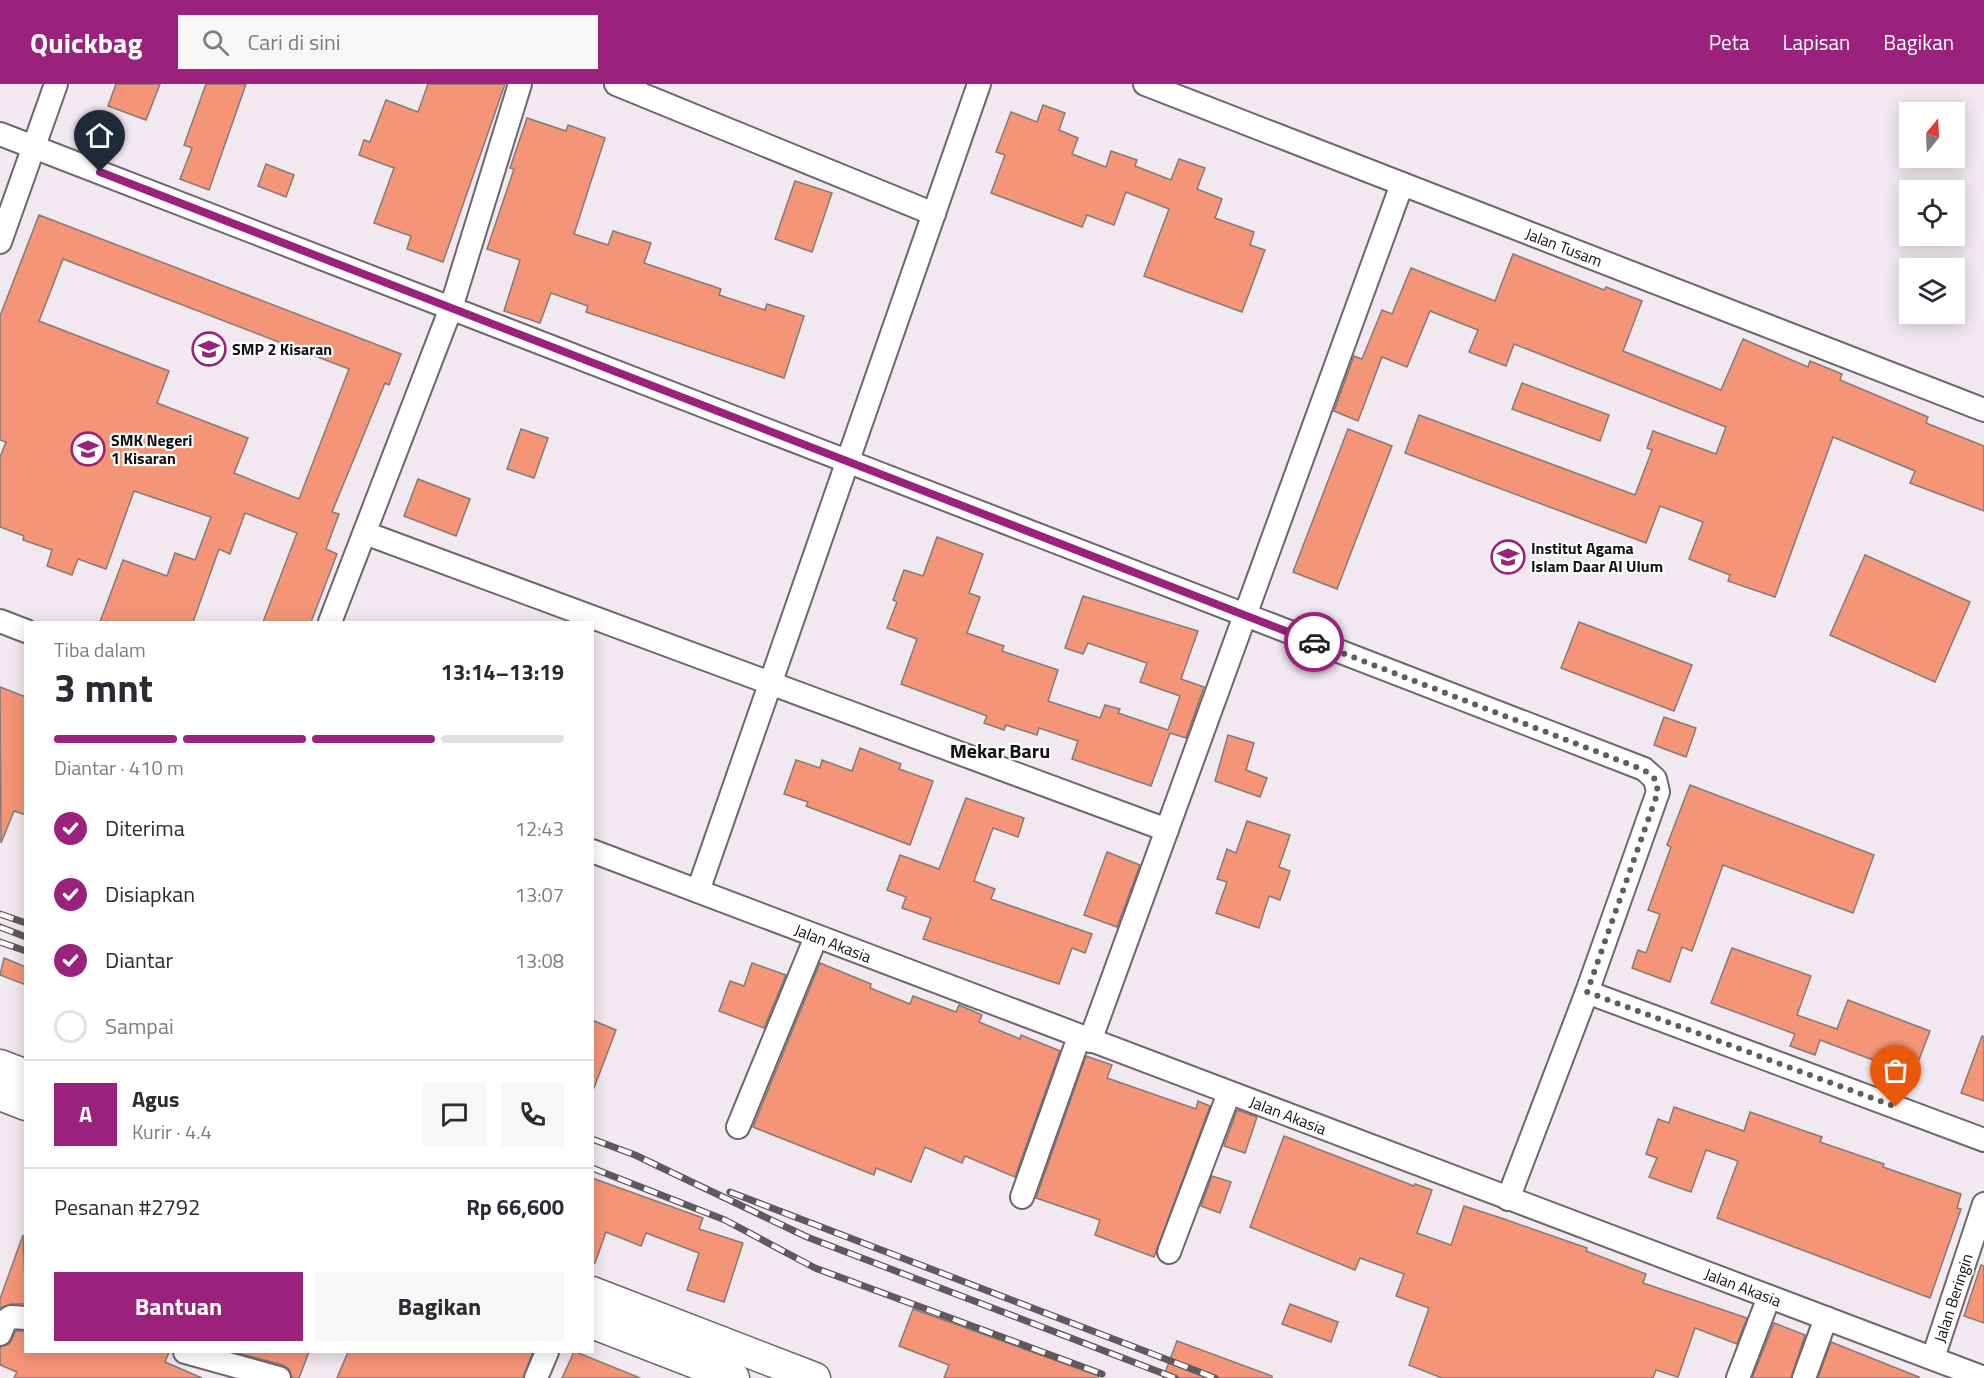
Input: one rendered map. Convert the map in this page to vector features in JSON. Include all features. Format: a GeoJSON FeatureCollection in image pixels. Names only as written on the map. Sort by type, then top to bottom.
{"type":"FeatureCollection","features":[{"type":"Feature","properties":{"kind":"main road"},"geometry":{"type":"LineString","coordinates":[[0,1065],[24,1074]]}},
{"type":"Feature","properties":{"kind":"main road"},"geometry":{"type":"LineString","coordinates":[[0,1095],[24,1104]]}},
{"type":"Feature","properties":{"kind":"main road"},"geometry":{"type":"LineString","coordinates":[[594,1293],[815,1378]]}},
{"type":"Feature","properties":{"kind":"main road"},"geometry":{"type":"LineString","coordinates":[[594,1324],[734,1378]]}},
{"type":"Feature","properties":{"kind":"street"},"geometry":{"type":"LineString","coordinates":[[0,242],[56,84]]}},
{"type":"Feature","properties":{"kind":"street"},"geometry":{"type":"LineString","coordinates":[[330,621],[451,308],[520,84]]}},
{"type":"Feature","properties":{"kind":"street"},"geometry":{"type":"LineString","coordinates":[[616,84],[934,214]]}},
{"type":"Feature","properties":{"kind":"street"},"geometry":{"type":"LineString","coordinates":[[698,891],[979,84]]}},
{"type":"Feature","properties":{"kind":"street","name":"Jalan Tusam"},"geometry":{"type":"LineString","coordinates":[[1145,84],[1984,410]]}},
{"type":"Feature","properties":{"kind":"street"},"geometry":{"type":"LineString","coordinates":[[0,134],[1644,770],[1655,779],[1658,792],[1587,992],[1508,1199]]}},
{"type":"Feature","properties":{"kind":"street"},"geometry":{"type":"LineString","coordinates":[[1022,1197],[1167,830],[1402,184]]}},
{"type":"Feature","properties":{"kind":"street"},"geometry":{"type":"LineString","coordinates":[[365,533],[1167,830]]}},
{"type":"Feature","properties":{"kind":"street"},"geometry":{"type":"LineString","coordinates":[[0,621],[24,630]]}},
{"type":"Feature","properties":{"kind":"street","name":"Jalan Akasia"},"geometry":{"type":"LineString","coordinates":[[594,852],[1933,1358],[1971,1376]]}},
{"type":"Feature","properties":{"kind":"street"},"geometry":{"type":"LineString","coordinates":[[738,1127],[816,937]]}},
{"type":"Feature","properties":{"kind":"street"},"geometry":{"type":"LineString","coordinates":[[1587,992],[1984,1140]]}},
{"type":"Feature","properties":{"kind":"street"},"geometry":{"type":"LineString","coordinates":[[1169,1252],[1229,1093]]}},
{"type":"Feature","properties":{"kind":"street","name":"Jalan Beringin"},"geometry":{"type":"LineString","coordinates":[[1933,1358],[1984,1204]]}},
{"type":"Feature","properties":{"kind":"street"},"geometry":{"type":"LineString","coordinates":[[1738,1378],[1769,1297]]}},
{"type":"Feature","properties":{"kind":"street"},"geometry":{"type":"LineString","coordinates":[[0,1334],[5,1321],[11,1317],[24,1318]]}},
{"type":"Feature","properties":{"kind":"street"},"geometry":{"type":"LineString","coordinates":[[1804,1378],[1826,1318]]}},
{"type":"Feature","properties":{"kind":"street"},"geometry":{"type":"LineString","coordinates":[[187,1353],[221,1370],[279,1378]]}},
{"type":"Feature","properties":{"kind":"street"},"geometry":{"type":"LineString","coordinates":[[536,1378],[547,1353]]}},
{"type":"Feature","properties":{"kind":"building"},"geometry":{"type":"Polygon","coordinates":[[[116,84],[160,84],[146,120],[108,106],[116,84]]]}},
{"type":"Feature","properties":{"kind":"building"},"geometry":{"type":"Polygon","coordinates":[[[206,84],[246,84],[209,190],[180,179],[192,148],[184,145],[206,84]]]}},
{"type":"Feature","properties":{"kind":"building"},"geometry":{"type":"Polygon","coordinates":[[[428,84],[505,84],[443,262],[407,249],[411,236],[374,223],[394,168],[359,155],[364,140],[370,142],[386,100],[418,112],[428,84]]]}},
{"type":"Feature","properties":{"kind":"building"},"geometry":{"type":"Polygon","coordinates":[[[1043,105],[1065,113],[1059,130],[1078,138],[1072,154],[1106,167],[1111,151],[1137,160],[1135,166],[1171,180],[1179,159],[1205,168],[1197,189],[1222,199],[1215,218],[1254,232],[1250,245],[1265,250],[1242,312],[1144,276],[1169,209],[1126,192],[1114,225],[1087,215],[1082,227],[991,193],[1005,155],[996,152],[1011,112],[1037,122],[1043,105]]]}},
{"type":"Feature","properties":{"kind":"building"},"geometry":{"type":"Polygon","coordinates":[[[527,118],[566,131],[568,125],[605,138],[574,234],[608,245],[613,231],[651,243],[644,263],[721,289],[719,295],[765,310],[767,304],[804,316],[784,378],[586,312],[588,306],[551,293],[540,323],[504,311],[520,260],[487,249],[514,169],[510,168],[527,118]]]}},
{"type":"Feature","properties":{"kind":"building"},"geometry":{"type":"Polygon","coordinates":[[[266,164],[294,175],[286,197],[258,186],[266,164]]]}},
{"type":"Feature","properties":{"kind":"building"},"geometry":{"type":"Polygon","coordinates":[[[795,181],[832,193],[812,252],[775,239],[795,181]]]}},
{"type":"Feature","properties":{"kind":"building"},"geometry":{"type":"Polygon","coordinates":[[[39,215],[401,354],[389,385],[385,383],[332,512],[339,514],[326,549],[337,554],[311,621],[263,621],[297,533],[245,513],[230,554],[219,549],[193,621],[100,621],[123,560],[167,576],[175,553],[195,560],[211,517],[134,491],[106,569],[78,559],[72,575],[47,566],[52,550],[23,540],[24,536],[0,527],[0,457],[6,442],[0,440],[0,316],[39,215]],[[63,259],[39,321],[169,371],[157,403],[248,438],[234,473],[299,499],[349,369],[63,259]]]}},
{"type":"Feature","properties":{"kind":"building"},"geometry":{"type":"Polygon","coordinates":[[[1513,254],[1604,290],[1606,287],[1642,301],[1623,351],[1721,390],[1743,339],[1808,367],[1810,361],[1842,374],[1840,380],[1928,417],[1926,423],[1984,446],[1984,511],[1910,483],[1915,471],[1833,437],[1775,597],[1728,581],[1730,575],[1689,559],[1703,522],[1660,506],[1646,543],[1405,453],[1419,415],[1635,495],[1652,450],[1647,448],[1653,431],[1716,454],[1726,427],[1514,344],[1506,366],[1469,352],[1478,330],[1430,311],[1407,367],[1382,357],[1358,421],[1334,411],[1354,356],[1362,359],[1382,310],[1392,314],[1411,268],[1495,301],[1513,254]]]}},
{"type":"Feature","properties":{"kind":"building"},"geometry":{"type":"Polygon","coordinates":[[[1522,383],[1609,415],[1600,441],[1512,409],[1522,383]]]}},
{"type":"Feature","properties":{"kind":"building"},"geometry":{"type":"Polygon","coordinates":[[[521,429],[548,438],[534,478],[507,469],[521,429]]]}},
{"type":"Feature","properties":{"kind":"building"},"geometry":{"type":"Polygon","coordinates":[[[1348,429],[1392,446],[1337,589],[1293,572],[1348,429]]]}},
{"type":"Feature","properties":{"kind":"building"},"geometry":{"type":"Polygon","coordinates":[[[418,479],[470,499],[456,536],[404,516],[418,479]]]}},
{"type":"Feature","properties":{"kind":"building"},"geometry":{"type":"Polygon","coordinates":[[[937,537],[983,554],[969,593],[980,597],[967,633],[1004,646],[1002,651],[1058,670],[1048,701],[1100,718],[1105,705],[1120,709],[1118,713],[1168,730],[1180,696],[1140,682],[1147,663],[1088,643],[1083,654],[1065,648],[1083,596],[1198,631],[1181,679],[1204,687],[1186,738],[1170,733],[1151,786],[1072,759],[1078,741],[1039,728],[1037,735],[1006,725],[1004,730],[984,723],[987,716],[901,684],[917,639],[887,628],[897,602],[893,600],[904,570],[923,576],[937,537]]]}},
{"type":"Feature","properties":{"kind":"building"},"geometry":{"type":"Polygon","coordinates":[[[1865,555],[1970,602],[1935,682],[1830,635],[1865,555]]]}},
{"type":"Feature","properties":{"kind":"building"},"geometry":{"type":"Polygon","coordinates":[[[1579,622],[1692,665],[1674,711],[1561,668],[1579,622]]]}},
{"type":"Feature","properties":{"kind":"building"},"geometry":{"type":"Polygon","coordinates":[[[0,687],[24,696],[24,814],[14,811],[1,843],[0,687]]]}},
{"type":"Feature","properties":{"kind":"building"},"geometry":{"type":"Polygon","coordinates":[[[1664,717],[1696,728],[1686,757],[1654,745],[1664,717]]]}},
{"type":"Feature","properties":{"kind":"building"},"geometry":{"type":"Polygon","coordinates":[[[1228,735],[1254,743],[1246,770],[1267,778],[1260,797],[1215,781],[1228,735]]]}},
{"type":"Feature","properties":{"kind":"building"},"geometry":{"type":"Polygon","coordinates":[[[860,748],[901,764],[899,769],[933,781],[910,845],[806,806],[808,802],[784,794],[796,760],[820,768],[822,760],[852,771],[860,748]]]}},
{"type":"Feature","properties":{"kind":"building"},"geometry":{"type":"Polygon","coordinates":[[[1690,785],[1874,855],[1853,913],[1723,865],[1692,951],[1682,947],[1670,982],[1632,968],[1638,950],[1646,953],[1660,914],[1648,910],[1671,847],[1667,845],[1690,785]]]}},
{"type":"Feature","properties":{"kind":"building"},"geometry":{"type":"Polygon","coordinates":[[[966,798],[1024,818],[1018,837],[993,828],[974,881],[995,889],[991,899],[1092,934],[1085,953],[1072,948],[1059,984],[923,939],[931,918],[902,908],[906,897],[887,890],[900,855],[939,869],[966,798]]]}},
{"type":"Feature","properties":{"kind":"building"},"geometry":{"type":"Polygon","coordinates":[[[1247,821],[1290,835],[1279,867],[1290,871],[1280,900],[1269,896],[1259,928],[1216,913],[1227,882],[1217,879],[1227,849],[1236,853],[1247,821]]]}},
{"type":"Feature","properties":{"kind":"building"},"geometry":{"type":"Polygon","coordinates":[[[1107,852],[1140,865],[1117,927],[1084,915],[1107,852]]]}},
{"type":"Feature","properties":{"kind":"building"},"geometry":{"type":"Polygon","coordinates":[[[1732,948],[1811,976],[1797,1015],[1837,1029],[1848,1000],[1930,1031],[1913,1075],[1820,1040],[1815,1055],[1790,1046],[1795,1034],[1711,1003],[1732,948]]]}},
{"type":"Feature","properties":{"kind":"building"},"geometry":{"type":"Polygon","coordinates":[[[4,958],[24,966],[24,984],[0,975],[4,958]]]}},
{"type":"Feature","properties":{"kind":"building"},"geometry":{"type":"Polygon","coordinates":[[[752,963],[786,975],[764,1028],[719,1011],[730,981],[744,986],[752,963]]]}},
{"type":"Feature","properties":{"kind":"building"},"geometry":{"type":"Polygon","coordinates":[[[820,963],[871,984],[870,988],[910,1004],[913,996],[956,1012],[959,1005],[982,1015],[979,1022],[1020,1039],[1021,1035],[1060,1051],[1015,1177],[965,1156],[962,1163],[925,1147],[911,1182],[876,1168],[874,1175],[753,1127],[820,963]]]}},
{"type":"Feature","properties":{"kind":"building"},"geometry":{"type":"Polygon","coordinates":[[[594,1021],[616,1030],[594,1088],[594,1021]]]}},
{"type":"Feature","properties":{"kind":"building"},"geometry":{"type":"Polygon","coordinates":[[[1982,1036],[1984,1037],[1984,1101],[1961,1093],[1982,1036]]]}},
{"type":"Feature","properties":{"kind":"building"},"geometry":{"type":"Polygon","coordinates":[[[1086,1056],[1112,1065],[1107,1078],[1196,1109],[1198,1101],[1210,1106],[1154,1257],[1095,1235],[1100,1220],[1036,1198],[1086,1056]]]}},
{"type":"Feature","properties":{"kind":"building"},"geometry":{"type":"Polygon","coordinates":[[[1674,1107],[1744,1131],[1750,1112],[1822,1137],[1820,1142],[1884,1164],[1883,1167],[1961,1194],[1957,1208],[1961,1209],[1930,1298],[1717,1218],[1738,1161],[1706,1150],[1691,1192],[1649,1177],[1657,1158],[1646,1154],[1658,1119],[1669,1123],[1674,1107]]]}},
{"type":"Feature","properties":{"kind":"building"},"geometry":{"type":"Polygon","coordinates":[[[1237,1110],[1257,1117],[1245,1153],[1224,1146],[1237,1110]]]}},
{"type":"Feature","properties":{"kind":"building"},"geometry":{"type":"Polygon","coordinates":[[[1284,1136],[1414,1186],[1415,1184],[1432,1190],[1417,1233],[1451,1245],[1464,1206],[1504,1219],[1587,1248],[1586,1251],[1646,1274],[1643,1283],[1747,1318],[1737,1344],[1695,1328],[1678,1377],[1656,1370],[1653,1378],[1442,1378],[1409,1365],[1429,1308],[1396,1296],[1404,1274],[1360,1258],[1355,1270],[1250,1227],[1284,1136]]]}},
{"type":"Feature","properties":{"kind":"building"},"geometry":{"type":"Polygon","coordinates":[[[1212,1176],[1231,1182],[1220,1213],[1201,1206],[1212,1176]]]}},
{"type":"Feature","properties":{"kind":"building"},"geometry":{"type":"Polygon","coordinates":[[[594,1179],[703,1218],[699,1229],[743,1243],[724,1302],[687,1290],[699,1253],[646,1233],[641,1246],[606,1232],[595,1263],[594,1179]]]}},
{"type":"Feature","properties":{"kind":"building"},"geometry":{"type":"Polygon","coordinates":[[[23,1235],[24,1304],[11,1304],[0,1308],[0,1299],[23,1235]]]}},
{"type":"Feature","properties":{"kind":"building"},"geometry":{"type":"Polygon","coordinates":[[[1981,1265],[1984,1266],[1984,1323],[1964,1316],[1981,1265]]]}},
{"type":"Feature","properties":{"kind":"building"},"geometry":{"type":"Polygon","coordinates":[[[1290,1304],[1338,1322],[1331,1342],[1282,1324],[1290,1304]]]}},
{"type":"Feature","properties":{"kind":"building"},"geometry":{"type":"Polygon","coordinates":[[[913,1309],[1099,1376],[1098,1378],[944,1378],[949,1365],[899,1346],[913,1309]]]}},
{"type":"Feature","properties":{"kind":"building"},"geometry":{"type":"Polygon","coordinates":[[[1774,1323],[1805,1335],[1791,1378],[1752,1378],[1774,1323]]]}},
{"type":"Feature","properties":{"kind":"building"},"geometry":{"type":"Polygon","coordinates":[[[16,1331],[24,1331],[24,1353],[169,1353],[165,1362],[202,1378],[14,1378],[17,1372],[0,1365],[0,1347],[9,1344],[16,1331]]]}},
{"type":"Feature","properties":{"kind":"building"},"geometry":{"type":"Polygon","coordinates":[[[1177,1341],[1272,1376],[1272,1378],[1163,1378],[1177,1341]]]}},
{"type":"Feature","properties":{"kind":"building"},"geometry":{"type":"Polygon","coordinates":[[[1831,1342],[1919,1377],[1919,1378],[1818,1378],[1831,1342]]]}},
{"type":"Feature","properties":{"kind":"building"},"geometry":{"type":"Polygon","coordinates":[[[238,1353],[309,1353],[299,1378],[292,1378],[289,1369],[283,1365],[238,1353]]]}},
{"type":"Feature","properties":{"kind":"building"},"geometry":{"type":"Polygon","coordinates":[[[348,1353],[533,1353],[523,1378],[337,1378],[348,1353]]]}},
{"type":"Feature","properties":{"kind":"building"},"geometry":{"type":"Polygon","coordinates":[[[574,1353],[578,1353],[640,1378],[562,1378],[574,1353]]]}},
{"type":"Feature","properties":{"kind":"railway"},"geometry":{"type":"LineString","coordinates":[[0,914],[24,922]]}},
{"type":"Feature","properties":{"kind":"railway"},"geometry":{"type":"LineString","coordinates":[[0,927],[24,936]]}},
{"type":"Feature","properties":{"kind":"railway"},"geometry":{"type":"LineString","coordinates":[[0,942],[24,950]]}},
{"type":"Feature","properties":{"kind":"railway"},"geometry":{"type":"LineString","coordinates":[[594,1140],[635,1155],[807,1237],[1175,1378]]}},
{"type":"Feature","properties":{"kind":"railway"},"geometry":{"type":"LineString","coordinates":[[594,1169],[725,1220],[815,1268],[1102,1374]]}},
{"type":"Feature","properties":{"kind":"railway"},"geometry":{"type":"LineString","coordinates":[[730,1192],[1215,1378]]}},
{"type":"Feature","properties":{"kind":"way so far"},"geometry":{"type":"LineString","coordinates":[[1314,642],[1644,770],[1655,779],[1658,792],[1587,992],[1896,1107]]}},
{"type":"Feature","properties":{"kind":"place","name":"SMP 2 Kisaran"},"geometry":{"type":"Point","coordinates":[209,349]}},
{"type":"Feature","properties":{"kind":"place","name":"SMK Negeri 1 Kisaran"},"geometry":{"type":"Point","coordinates":[88,449]}},
{"type":"Feature","properties":{"kind":"place","name":"Institut Agama Islam Daar Al Ulum"},"geometry":{"type":"Point","coordinates":[1508,557]}},
{"type":"Feature","properties":{"kind":"district","name":"Mekar Baru"},"geometry":{"type":"Point","coordinates":[1000,751]}},
{"type":"Feature","properties":{"kind":"route"},"geometry":{"type":"LineString","coordinates":[[100,172],[1314,642]]}}]}
